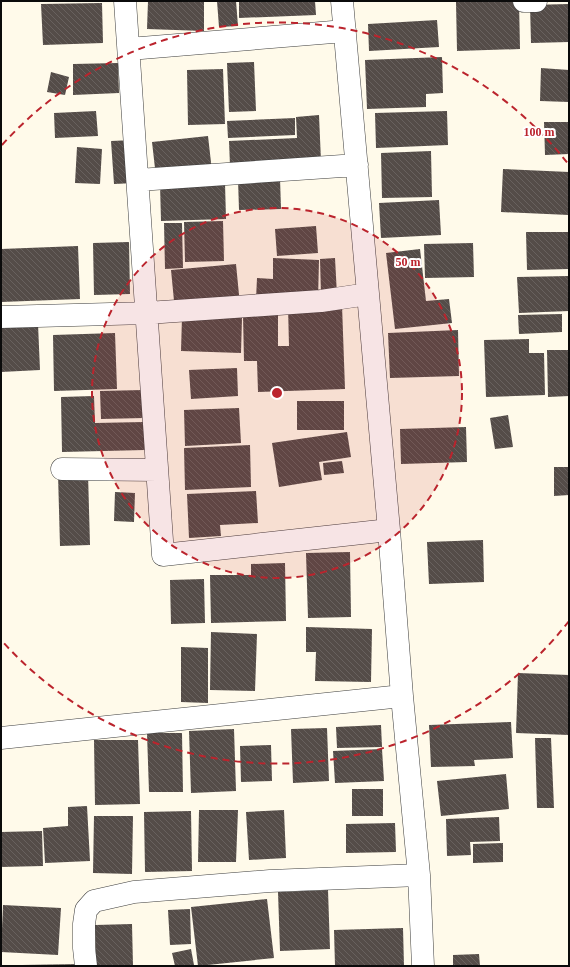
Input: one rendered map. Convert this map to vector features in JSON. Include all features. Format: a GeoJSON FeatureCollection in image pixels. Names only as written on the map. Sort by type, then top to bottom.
{"type":"FeatureCollection","features":[{"type":"Feature","properties":{"kind":"street"},"geometry":{"type":"LineString","coordinates":[[126,1],[163,555],[389,530]]}},
{"type":"Feature","properties":{"kind":"street"},"geometry":{"type":"LineString","coordinates":[[342,1],[389,530],[402,696],[419,875],[423,966]]}},
{"type":"Feature","properties":{"kind":"street"},"geometry":{"type":"LineString","coordinates":[[524,1],[536,1]]}},
{"type":"Feature","properties":{"kind":"street"},"geometry":{"type":"LineString","coordinates":[[129,49],[345,31]]}},
{"type":"Feature","properties":{"kind":"street"},"geometry":{"type":"LineString","coordinates":[[138,180],[356,165]]}},
{"type":"Feature","properties":{"kind":"street"},"geometry":{"type":"LineString","coordinates":[[1,316],[147,313],[314,302],[368,294]]}},
{"type":"Feature","properties":{"kind":"street"},"geometry":{"type":"LineString","coordinates":[[62,469],[158,470]]}},
{"type":"Feature","properties":{"kind":"street"},"geometry":{"type":"LineString","coordinates":[[1,738],[402,696]]}},
{"type":"Feature","properties":{"kind":"street"},"geometry":{"type":"LineString","coordinates":[[86,966],[84,924],[86,910],[94,901],[134,892],[270,881],[419,875]]}},
{"type":"Feature","properties":{"kind":"building"},"geometry":{"type":"Polygon","coordinates":[[[148,1],[204,1],[204,31],[147,29],[148,1]]]}},
{"type":"Feature","properties":{"kind":"building"},"geometry":{"type":"Polygon","coordinates":[[[217,1],[236,1],[238,26],[219,27],[217,1]]]}},
{"type":"Feature","properties":{"kind":"building"},"geometry":{"type":"Polygon","coordinates":[[[239,1],[315,1],[316,15],[239,18],[239,1]]]}},
{"type":"Feature","properties":{"kind":"building"},"geometry":{"type":"Polygon","coordinates":[[[519,1],[520,49],[457,51],[456,2],[519,1]]]}},
{"type":"Feature","properties":{"kind":"building"},"geometry":{"type":"Polygon","coordinates":[[[102,3],[103,43],[43,45],[41,4],[102,3]]]}},
{"type":"Feature","properties":{"kind":"building"},"geometry":{"type":"Polygon","coordinates":[[[569,4],[569,42],[531,43],[530,5],[569,4]]]}},
{"type":"Feature","properties":{"kind":"building"},"geometry":{"type":"Polygon","coordinates":[[[437,20],[439,47],[369,51],[368,24],[437,20]]]}},
{"type":"Feature","properties":{"kind":"building"},"geometry":{"type":"Polygon","coordinates":[[[442,57],[443,93],[426,94],[426,107],[367,109],[365,60],[442,57]]]}},
{"type":"Feature","properties":{"kind":"building"},"geometry":{"type":"Polygon","coordinates":[[[254,62],[256,111],[229,112],[227,63],[254,62]]]}},
{"type":"Feature","properties":{"kind":"building"},"geometry":{"type":"Polygon","coordinates":[[[118,63],[119,93],[73,95],[73,64],[118,63]]]}},
{"type":"Feature","properties":{"kind":"building"},"geometry":{"type":"Polygon","coordinates":[[[541,68],[569,70],[569,102],[540,101],[541,68]]]}},
{"type":"Feature","properties":{"kind":"building"},"geometry":{"type":"Polygon","coordinates":[[[223,69],[225,124],[188,125],[187,70],[223,69]]]}},
{"type":"Feature","properties":{"kind":"building"},"geometry":{"type":"Polygon","coordinates":[[[51,72],[69,77],[65,95],[47,92],[51,72]]]}},
{"type":"Feature","properties":{"kind":"building"},"geometry":{"type":"Polygon","coordinates":[[[96,111],[98,136],[55,138],[54,113],[96,111]]]}},
{"type":"Feature","properties":{"kind":"building"},"geometry":{"type":"Polygon","coordinates":[[[447,111],[448,145],[376,148],[375,113],[447,111]]]}},
{"type":"Feature","properties":{"kind":"building"},"geometry":{"type":"Polygon","coordinates":[[[319,115],[321,161],[230,166],[229,141],[297,138],[296,117],[319,115]]]}},
{"type":"Feature","properties":{"kind":"building"},"geometry":{"type":"Polygon","coordinates":[[[295,118],[295,135],[228,138],[227,121],[295,118]]]}},
{"type":"Feature","properties":{"kind":"building"},"geometry":{"type":"Polygon","coordinates":[[[544,122],[569,122],[569,154],[545,155],[544,122]]]}},
{"type":"Feature","properties":{"kind":"building"},"geometry":{"type":"Polygon","coordinates":[[[208,136],[212,171],[156,177],[152,142],[208,136]]]}},
{"type":"Feature","properties":{"kind":"building"},"geometry":{"type":"Polygon","coordinates":[[[133,140],[135,183],[114,184],[111,141],[133,140]]]}},
{"type":"Feature","properties":{"kind":"building"},"geometry":{"type":"Polygon","coordinates":[[[77,147],[102,149],[100,184],[75,183],[77,147]]]}},
{"type":"Feature","properties":{"kind":"building"},"geometry":{"type":"Polygon","coordinates":[[[431,151],[432,197],[382,198],[381,153],[431,151]]]}},
{"type":"Feature","properties":{"kind":"building"},"geometry":{"type":"Polygon","coordinates":[[[503,169],[569,172],[569,215],[501,212],[503,169]]]}},
{"type":"Feature","properties":{"kind":"building"},"geometry":{"type":"Polygon","coordinates":[[[280,178],[281,209],[239,210],[238,179],[280,178]]]}},
{"type":"Feature","properties":{"kind":"building"},"geometry":{"type":"Polygon","coordinates":[[[225,183],[226,219],[161,221],[160,184],[225,183]]]}},
{"type":"Feature","properties":{"kind":"building"},"geometry":{"type":"Polygon","coordinates":[[[439,200],[441,235],[381,238],[379,203],[439,200]]]}},
{"type":"Feature","properties":{"kind":"building"},"geometry":{"type":"Polygon","coordinates":[[[223,221],[224,261],[185,262],[184,222],[223,221]]]}},
{"type":"Feature","properties":{"kind":"building"},"geometry":{"type":"Polygon","coordinates":[[[164,223],[182,223],[183,268],[165,269],[164,223]]]}},
{"type":"Feature","properties":{"kind":"building"},"geometry":{"type":"Polygon","coordinates":[[[316,226],[318,253],[277,256],[275,229],[316,226]]]}},
{"type":"Feature","properties":{"kind":"building"},"geometry":{"type":"Polygon","coordinates":[[[526,232],[569,232],[569,269],[527,270],[526,232]]]}},
{"type":"Feature","properties":{"kind":"building"},"geometry":{"type":"Polygon","coordinates":[[[129,242],[130,294],[94,295],[93,243],[129,242]]]}},
{"type":"Feature","properties":{"kind":"building"},"geometry":{"type":"Polygon","coordinates":[[[473,243],[474,277],[425,278],[424,244],[473,243]]]}},
{"type":"Feature","properties":{"kind":"building"},"geometry":{"type":"Polygon","coordinates":[[[78,246],[80,299],[1,302],[1,249],[78,246]]]}},
{"type":"Feature","properties":{"kind":"building"},"geometry":{"type":"Polygon","coordinates":[[[420,249],[426,301],[449,299],[452,323],[395,329],[386,253],[420,249]]]}},
{"type":"Feature","properties":{"kind":"building"},"geometry":{"type":"Polygon","coordinates":[[[273,258],[319,260],[318,300],[256,299],[257,278],[273,279],[273,258]]]}},
{"type":"Feature","properties":{"kind":"building"},"geometry":{"type":"Polygon","coordinates":[[[335,258],[337,295],[321,295],[320,259],[335,258]]]}},
{"type":"Feature","properties":{"kind":"building"},"geometry":{"type":"Polygon","coordinates":[[[236,264],[240,305],[175,311],[171,270],[236,264]]]}},
{"type":"Feature","properties":{"kind":"building"},"geometry":{"type":"Polygon","coordinates":[[[569,276],[569,311],[519,313],[517,277],[569,276]]]}},
{"type":"Feature","properties":{"kind":"building"},"geometry":{"type":"Polygon","coordinates":[[[342,305],[345,389],[258,392],[257,361],[244,361],[243,315],[278,314],[278,346],[289,346],[288,306],[342,305]]]}},
{"type":"Feature","properties":{"kind":"building"},"geometry":{"type":"Polygon","coordinates":[[[562,314],[562,332],[519,334],[518,315],[562,314]]]}},
{"type":"Feature","properties":{"kind":"building"},"geometry":{"type":"Polygon","coordinates":[[[182,317],[242,318],[241,353],[181,351],[182,317]]]}},
{"type":"Feature","properties":{"kind":"building"},"geometry":{"type":"Polygon","coordinates":[[[38,324],[40,370],[1,372],[1,325],[38,324]]]}},
{"type":"Feature","properties":{"kind":"building"},"geometry":{"type":"Polygon","coordinates":[[[458,330],[459,376],[390,378],[388,333],[458,330]]]}},
{"type":"Feature","properties":{"kind":"building"},"geometry":{"type":"Polygon","coordinates":[[[115,333],[117,389],[54,391],[53,335],[115,333]]]}},
{"type":"Feature","properties":{"kind":"building"},"geometry":{"type":"Polygon","coordinates":[[[529,339],[529,353],[544,353],[545,395],[486,397],[484,340],[529,339]]]}},
{"type":"Feature","properties":{"kind":"building"},"geometry":{"type":"Polygon","coordinates":[[[547,350],[569,350],[569,396],[548,397],[547,350]]]}},
{"type":"Feature","properties":{"kind":"building"},"geometry":{"type":"Polygon","coordinates":[[[237,368],[238,396],[191,399],[189,370],[237,368]]]}},
{"type":"Feature","properties":{"kind":"building"},"geometry":{"type":"Polygon","coordinates":[[[143,390],[144,418],[101,419],[100,391],[143,390]]]}},
{"type":"Feature","properties":{"kind":"building"},"geometry":{"type":"Polygon","coordinates":[[[94,396],[95,423],[144,422],[145,450],[62,452],[61,397],[94,396]]]}},
{"type":"Feature","properties":{"kind":"building"},"geometry":{"type":"Polygon","coordinates":[[[297,401],[344,401],[344,430],[297,430],[297,401]]]}},
{"type":"Feature","properties":{"kind":"building"},"geometry":{"type":"Polygon","coordinates":[[[239,408],[241,443],[185,446],[184,410],[239,408]]]}},
{"type":"Feature","properties":{"kind":"building"},"geometry":{"type":"Polygon","coordinates":[[[508,415],[513,447],[495,449],[490,418],[508,415]]]}},
{"type":"Feature","properties":{"kind":"building"},"geometry":{"type":"Polygon","coordinates":[[[466,427],[467,462],[401,464],[400,429],[466,427]]]}},
{"type":"Feature","properties":{"kind":"building"},"geometry":{"type":"Polygon","coordinates":[[[347,432],[351,457],[319,462],[322,480],[279,487],[272,443],[347,432]]]}},
{"type":"Feature","properties":{"kind":"building"},"geometry":{"type":"Polygon","coordinates":[[[250,445],[251,487],[185,490],[184,448],[250,445]]]}},
{"type":"Feature","properties":{"kind":"building"},"geometry":{"type":"Polygon","coordinates":[[[342,461],[344,473],[324,475],[323,463],[342,461]]]}},
{"type":"Feature","properties":{"kind":"building"},"geometry":{"type":"Polygon","coordinates":[[[554,467],[569,467],[569,495],[554,496],[554,467]]]}},
{"type":"Feature","properties":{"kind":"building"},"geometry":{"type":"Polygon","coordinates":[[[88,473],[90,545],[60,546],[58,474],[88,473]]]}},
{"type":"Feature","properties":{"kind":"building"},"geometry":{"type":"Polygon","coordinates":[[[256,491],[258,523],[220,525],[221,536],[189,538],[187,494],[256,491]]]}},
{"type":"Feature","properties":{"kind":"building"},"geometry":{"type":"Polygon","coordinates":[[[115,492],[135,493],[134,522],[114,521],[115,492]]]}},
{"type":"Feature","properties":{"kind":"building"},"geometry":{"type":"Polygon","coordinates":[[[483,540],[484,582],[429,584],[427,542],[483,540]]]}},
{"type":"Feature","properties":{"kind":"building"},"geometry":{"type":"Polygon","coordinates":[[[350,552],[351,617],[308,618],[306,553],[350,552]]]}},
{"type":"Feature","properties":{"kind":"building"},"geometry":{"type":"Polygon","coordinates":[[[285,563],[286,621],[211,623],[210,575],[251,575],[251,564],[285,563]]]}},
{"type":"Feature","properties":{"kind":"building"},"geometry":{"type":"Polygon","coordinates":[[[204,579],[205,623],[171,624],[170,580],[204,579]]]}},
{"type":"Feature","properties":{"kind":"building"},"geometry":{"type":"Polygon","coordinates":[[[306,627],[372,629],[371,682],[315,681],[316,652],[306,652],[306,627]]]}},
{"type":"Feature","properties":{"kind":"building"},"geometry":{"type":"Polygon","coordinates":[[[211,632],[257,634],[255,691],[210,690],[211,632]]]}},
{"type":"Feature","properties":{"kind":"building"},"geometry":{"type":"Polygon","coordinates":[[[181,647],[208,648],[208,703],[181,702],[181,647]]]}},
{"type":"Feature","properties":{"kind":"building"},"geometry":{"type":"Polygon","coordinates":[[[518,673],[569,675],[569,735],[516,733],[518,673]]]}},
{"type":"Feature","properties":{"kind":"building"},"geometry":{"type":"Polygon","coordinates":[[[511,722],[513,758],[474,760],[475,766],[431,767],[429,725],[511,722]]]}},
{"type":"Feature","properties":{"kind":"building"},"geometry":{"type":"Polygon","coordinates":[[[381,725],[382,747],[337,748],[336,727],[381,725]]]}},
{"type":"Feature","properties":{"kind":"building"},"geometry":{"type":"Polygon","coordinates":[[[327,728],[329,781],[293,783],[291,729],[327,728]]]}},
{"type":"Feature","properties":{"kind":"building"},"geometry":{"type":"Polygon","coordinates":[[[234,729],[236,791],[191,793],[189,731],[234,729]]]}},
{"type":"Feature","properties":{"kind":"building"},"geometry":{"type":"Polygon","coordinates":[[[147,733],[182,733],[183,792],[149,792],[147,733]]]}},
{"type":"Feature","properties":{"kind":"building"},"geometry":{"type":"Polygon","coordinates":[[[535,738],[551,738],[554,808],[537,808],[535,738]]]}},
{"type":"Feature","properties":{"kind":"building"},"geometry":{"type":"Polygon","coordinates":[[[94,740],[138,740],[140,804],[95,805],[94,740]]]}},
{"type":"Feature","properties":{"kind":"building"},"geometry":{"type":"Polygon","coordinates":[[[271,745],[272,781],[241,782],[240,746],[271,745]]]}},
{"type":"Feature","properties":{"kind":"building"},"geometry":{"type":"Polygon","coordinates":[[[382,749],[384,781],[335,783],[333,751],[382,749]]]}},
{"type":"Feature","properties":{"kind":"building"},"geometry":{"type":"Polygon","coordinates":[[[506,774],[509,809],[441,816],[437,781],[506,774]]]}},
{"type":"Feature","properties":{"kind":"building"},"geometry":{"type":"Polygon","coordinates":[[[352,789],[383,789],[383,816],[352,816],[352,789]]]}},
{"type":"Feature","properties":{"kind":"building"},"geometry":{"type":"Polygon","coordinates":[[[87,806],[90,861],[45,863],[43,828],[68,826],[68,807],[87,806]]]}},
{"type":"Feature","properties":{"kind":"building"},"geometry":{"type":"Polygon","coordinates":[[[199,810],[238,810],[236,862],[198,862],[199,810]]]}},
{"type":"Feature","properties":{"kind":"building"},"geometry":{"type":"Polygon","coordinates":[[[284,810],[286,858],[249,860],[246,812],[284,810]]]}},
{"type":"Feature","properties":{"kind":"building"},"geometry":{"type":"Polygon","coordinates":[[[191,811],[192,871],[145,872],[144,812],[191,811]]]}},
{"type":"Feature","properties":{"kind":"building"},"geometry":{"type":"Polygon","coordinates":[[[94,816],[133,816],[132,874],[93,873],[94,816]]]}},
{"type":"Feature","properties":{"kind":"building"},"geometry":{"type":"Polygon","coordinates":[[[499,817],[500,841],[470,842],[471,855],[447,856],[446,819],[499,817]]]}},
{"type":"Feature","properties":{"kind":"building"},"geometry":{"type":"Polygon","coordinates":[[[395,823],[396,852],[346,853],[346,824],[395,823]]]}},
{"type":"Feature","properties":{"kind":"building"},"geometry":{"type":"Polygon","coordinates":[[[42,831],[43,866],[1,867],[1,832],[42,831]]]}},
{"type":"Feature","properties":{"kind":"building"},"geometry":{"type":"Polygon","coordinates":[[[503,843],[503,862],[473,863],[473,844],[503,843]]]}},
{"type":"Feature","properties":{"kind":"building"},"geometry":{"type":"Polygon","coordinates":[[[328,890],[330,949],[280,951],[278,892],[328,890]]]}},
{"type":"Feature","properties":{"kind":"building"},"geometry":{"type":"Polygon","coordinates":[[[267,899],[274,958],[198,966],[191,907],[267,899]]]}},
{"type":"Feature","properties":{"kind":"building"},"geometry":{"type":"Polygon","coordinates":[[[3,905],[61,908],[58,955],[1,952],[3,905]]]}},
{"type":"Feature","properties":{"kind":"building"},"geometry":{"type":"Polygon","coordinates":[[[190,909],[191,944],[170,945],[168,910],[190,909]]]}},
{"type":"Feature","properties":{"kind":"building"},"geometry":{"type":"Polygon","coordinates":[[[132,924],[133,966],[96,966],[95,925],[132,924]]]}},
{"type":"Feature","properties":{"kind":"building"},"geometry":{"type":"Polygon","coordinates":[[[403,928],[404,966],[335,966],[334,930],[403,928]]]}},
{"type":"Feature","properties":{"kind":"building"},"geometry":{"type":"Polygon","coordinates":[[[191,949],[194,965],[175,966],[172,953],[191,949]]]}},
{"type":"Feature","properties":{"kind":"building"},"geometry":{"type":"Polygon","coordinates":[[[479,954],[480,966],[453,966],[453,955],[479,954]]]}},
{"type":"Feature","properties":{"kind":"building"},"geometry":{"type":"Polygon","coordinates":[[[80,964],[80,966],[22,966],[22,965],[80,964]]]}}]}
